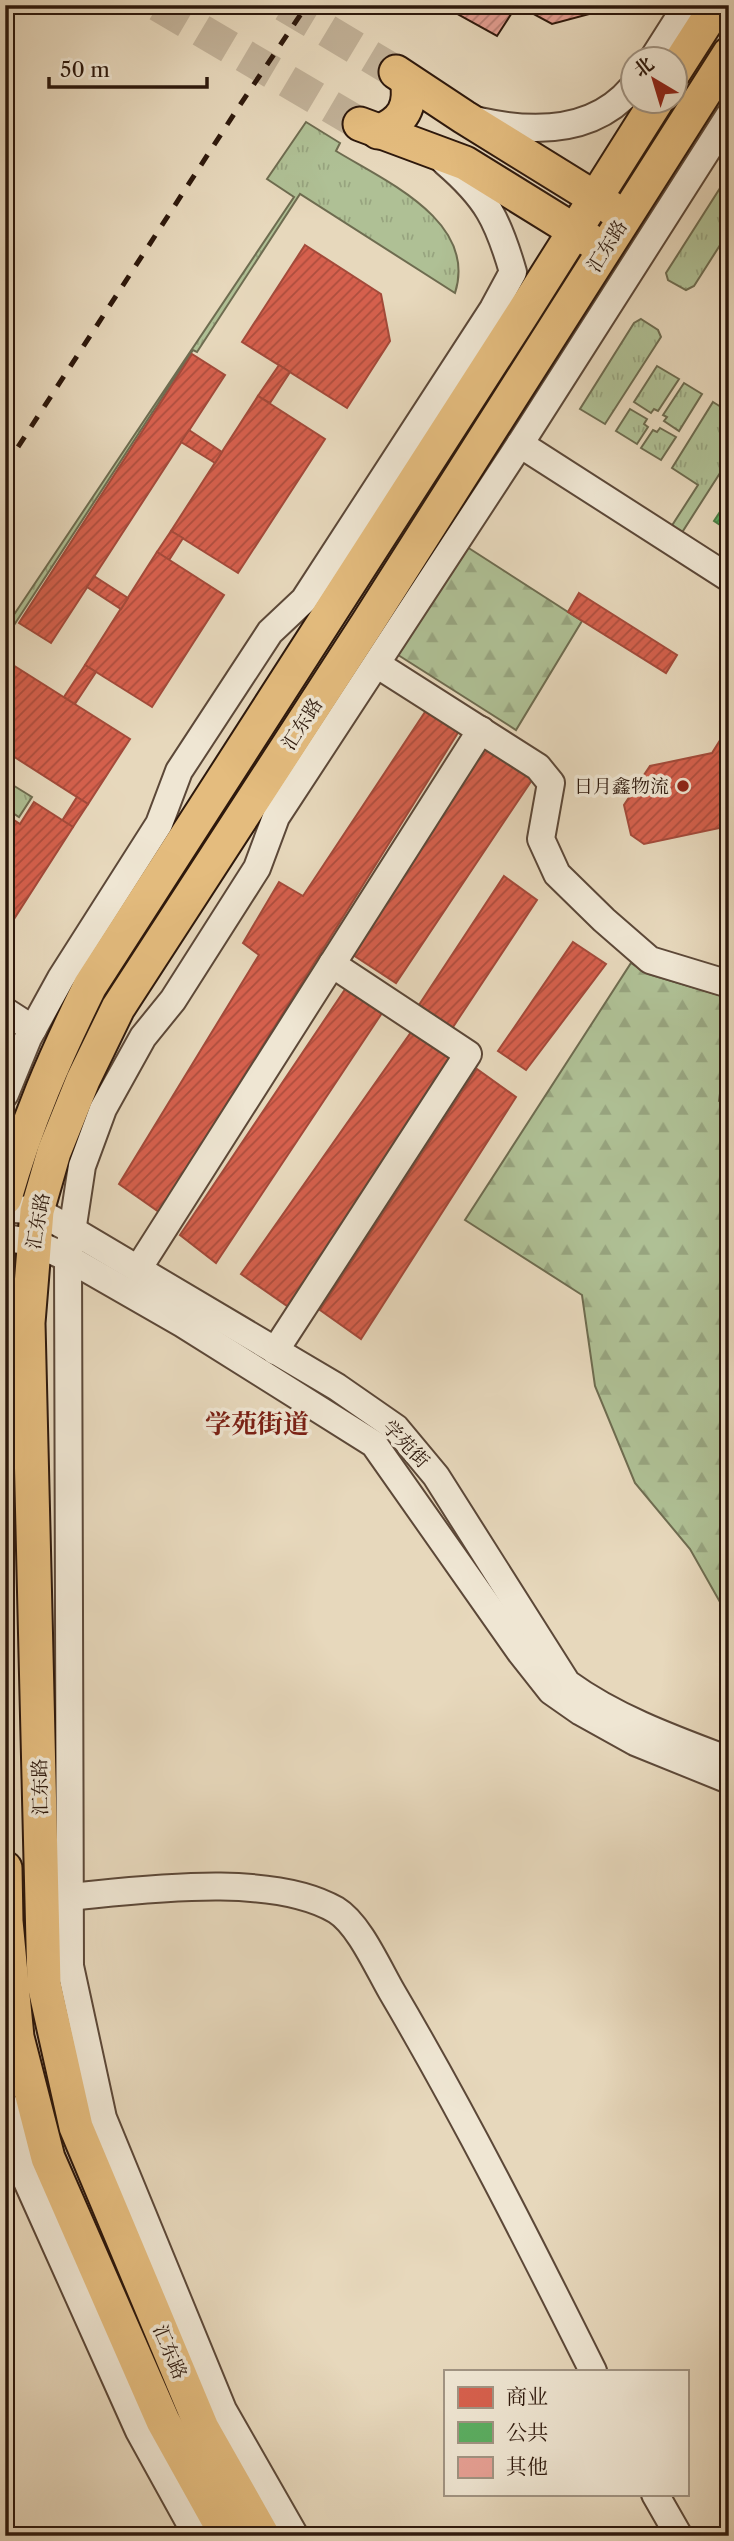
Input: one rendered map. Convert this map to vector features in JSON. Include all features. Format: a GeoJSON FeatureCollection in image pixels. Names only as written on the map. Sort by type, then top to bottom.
{"type":"FeatureCollection","features":[{"type":"Feature","properties":{"kind":"main road"},"geometry":{"type":"LineString","coordinates":[[688,51],[718,5]]}},
{"type":"Feature","properties":{"kind":"main road","name":"汇东路"},"geometry":{"type":"LineString","coordinates":[[264,2536],[202,2428],[76,2127],[44,1984],[28,1323],[20,1225],[83,1080],[118,1009],[367,624],[729,54]]}},
{"type":"Feature","properties":{"kind":"main road"},"geometry":{"type":"LineString","coordinates":[[605,249],[465,163],[369,128],[391,127],[408,109],[410,98],[402,76],[625,216]]}},
{"type":"Feature","properties":{"kind":"main road","name":"汇东路"},"geometry":{"type":"LineString","coordinates":[[5,1198],[20,1146],[51,1064],[90,986],[647,116]]}},
{"type":"Feature","properties":{"kind":"main road","name":"汇东路"},"geometry":{"type":"LineString","coordinates":[[5,1868],[6,1921],[17,2037],[48,2158],[163,2421],[227,2536]]}},
{"type":"Feature","properties":{"kind":"street"},"geometry":{"type":"LineString","coordinates":[[661,46],[687,5]]}},
{"type":"Feature","properties":{"kind":"street"},"geometry":{"type":"LineString","coordinates":[[605,112],[618,100]]}},
{"type":"Feature","properties":{"kind":"street"},"geometry":{"type":"LineString","coordinates":[[464,117],[502,126],[540,130],[576,123],[618,106]]}},
{"type":"Feature","properties":{"kind":"street"},"geometry":{"type":"LineString","coordinates":[[295,2536],[223,2410],[103,2118],[69,1966],[68,1258],[82,1166],[110,1097],[143,1037],[173,1000],[257,868],[276,817],[373,672],[729,116]]}},
{"type":"Feature","properties":{"kind":"street"},"geometry":{"type":"LineString","coordinates":[[431,150],[467,181],[491,210],[506,246],[521,316]]}},
{"type":"Feature","properties":{"kind":"street"},"geometry":{"type":"LineString","coordinates":[[5,1094],[33,1029],[86,936],[159,824],[180,771],[270,632],[304,600],[493,309],[513,272]]}},
{"type":"Feature","properties":{"kind":"street"},"geometry":{"type":"LineString","coordinates":[[520,444],[729,578]]}},
{"type":"Feature","properties":{"kind":"street"},"geometry":{"type":"LineString","coordinates":[[385,474],[435,448]]}},
{"type":"Feature","properties":{"kind":"street"},"geometry":{"type":"LineString","coordinates":[[367,624],[373,672]]}},
{"type":"Feature","properties":{"kind":"street"},"geometry":{"type":"LineString","coordinates":[[373,672],[481,730],[538,767],[551,783],[541,839],[556,874],[650,960],[729,984]]}},
{"type":"Feature","properties":{"kind":"street"},"geometry":{"type":"LineString","coordinates":[[138,1269],[481,730]]}},
{"type":"Feature","properties":{"kind":"street"},"geometry":{"type":"LineString","coordinates":[[86,936],[90,986]]}},
{"type":"Feature","properties":{"kind":"street"},"geometry":{"type":"LineString","coordinates":[[275,1350],[468,1054],[332,964]]}},
{"type":"Feature","properties":{"kind":"street"},"geometry":{"type":"LineString","coordinates":[[5,1011],[33,1029]]}},
{"type":"Feature","properties":{"kind":"street","name":"学苑街"},"geometry":{"type":"LineString","coordinates":[[20,1225],[72,1230],[337,1387],[396,1428],[436,1476],[567,1683],[588,1698],[656,1731],[729,1760]]}},
{"type":"Feature","properties":{"kind":"street","name":"学苑街"},"geometry":{"type":"LineString","coordinates":[[20,1225],[68,1258],[183,1324],[374,1444],[521,1653],[551,1691],[581,1713],[635,1742],[729,1780]]}},
{"type":"Feature","properties":{"kind":"street"},"geometry":{"type":"LineString","coordinates":[[69,1897],[151,1890],[252,1887],[295,1894],[337,1910],[354,1927],[413,2027],[510,2205],[592,2370]]}},
{"type":"Feature","properties":{"kind":"street"},"geometry":{"type":"LineString","coordinates":[[5,2105],[21,2168],[139,2431],[197,2536]]}},
{"type":"Feature","properties":{"kind":"street"},"geometry":{"type":"LineString","coordinates":[[656,2496],[679,2536]]}},
{"type":"Feature","properties":{"kind":"green space"},"geometry":{"type":"Polygon","coordinates":[[[306,122],[340,143],[336,151],[401,190],[440,224],[453,245],[458,267],[455,293],[300,194],[197,352],[193,350],[5,639],[5,628],[294,197],[267,179],[306,122]]]}},
{"type":"Feature","properties":{"kind":"green space"},"geometry":{"type":"Polygon","coordinates":[[[729,174],[729,231],[694,286],[686,290],[668,280],[666,273],[729,174]]]}},
{"type":"Feature","properties":{"kind":"green space"},"geometry":{"type":"Polygon","coordinates":[[[641,319],[658,330],[661,337],[605,424],[580,409],[634,323],[641,319]]]}},
{"type":"Feature","properties":{"kind":"green space"},"geometry":{"type":"Polygon","coordinates":[[[657,366],[679,379],[658,411],[654,409],[651,413],[634,402],[657,366]]]}},
{"type":"Feature","properties":{"kind":"green space"},"geometry":{"type":"Polygon","coordinates":[[[684,383],[702,394],[679,431],[664,421],[667,417],[663,415],[684,383]]]}},
{"type":"Feature","properties":{"kind":"green space"},"geometry":{"type":"Polygon","coordinates":[[[713,402],[729,412],[729,459],[681,534],[671,527],[698,485],[672,468],[713,402]]]}},
{"type":"Feature","properties":{"kind":"green space"},"geometry":{"type":"Polygon","coordinates":[[[630,409],[647,419],[644,424],[648,427],[637,444],[616,431],[630,409]]]}},
{"type":"Feature","properties":{"kind":"green space"},"geometry":{"type":"Polygon","coordinates":[[[660,428],[676,437],[661,460],[641,448],[653,430],[657,432],[660,428]]]}},
{"type":"Feature","properties":{"kind":"green space"},"geometry":{"type":"Polygon","coordinates":[[[464,545],[582,621],[516,730],[395,653],[464,545]]]}},
{"type":"Feature","properties":{"kind":"green space"},"geometry":{"type":"Polygon","coordinates":[[[11,784],[32,797],[19,817],[5,808],[5,794],[11,784]]]}},
{"type":"Feature","properties":{"kind":"green space"},"geometry":{"type":"Polygon","coordinates":[[[631,963],[648,974],[729,998],[729,1062],[724,1064],[719,1101],[729,1106],[729,1618],[690,1549],[635,1483],[595,1386],[582,1295],[465,1220],[631,963]]]}},
{"type":"Feature","properties":{"kind":"building: 商业"},"geometry":{"type":"Polygon","coordinates":[[[305,245],[381,294],[390,341],[347,408],[242,342],[305,245]]]}},
{"type":"Feature","properties":{"kind":"building: 商业"},"geometry":{"type":"Polygon","coordinates":[[[192,354],[225,375],[51,643],[19,623],[192,354]]]}},
{"type":"Feature","properties":{"kind":"building: 商业"},"geometry":{"type":"Polygon","coordinates":[[[279,365],[290,372],[270,403],[258,396],[279,365]]]}},
{"type":"Feature","properties":{"kind":"building: 商业"},"geometry":{"type":"Polygon","coordinates":[[[258,396],[325,439],[238,573],[171,531],[258,396]]]}},
{"type":"Feature","properties":{"kind":"building: 商业"},"geometry":{"type":"Polygon","coordinates":[[[189,430],[222,452],[215,463],[181,442],[189,430]]]}},
{"type":"Feature","properties":{"kind":"building: 商业"},"geometry":{"type":"Polygon","coordinates":[[[171,531],[183,538],[169,560],[157,552],[171,531]]]}},
{"type":"Feature","properties":{"kind":"building: 商业"},"geometry":{"type":"Polygon","coordinates":[[[157,552],[224,595],[152,707],[85,665],[157,552]]]}},
{"type":"Feature","properties":{"kind":"building: 商业"},"geometry":{"type":"Polygon","coordinates":[[[94,576],[128,598],[121,609],[87,587],[94,576]]]}},
{"type":"Feature","properties":{"kind":"building: 商业"},"geometry":{"type":"Polygon","coordinates":[[[579,593],[677,655],[666,673],[568,612],[579,593]]]}},
{"type":"Feature","properties":{"kind":"building: 商业"},"geometry":{"type":"Polygon","coordinates":[[[5,660],[130,739],[88,804],[5,751],[5,660]]]}},
{"type":"Feature","properties":{"kind":"building: 商业"},"geometry":{"type":"Polygon","coordinates":[[[85,665],[96,672],[75,704],[64,697],[85,665]]]}},
{"type":"Feature","properties":{"kind":"building: 商业"},"geometry":{"type":"Polygon","coordinates":[[[433,700],[464,723],[159,1212],[119,1184],[259,955],[243,943],[279,882],[303,896],[433,700]]]}},
{"type":"Feature","properties":{"kind":"building: 商业","name":"日月鑫物流"},"geometry":{"type":"Polygon","coordinates":[[[729,726],[729,826],[644,844],[631,835],[624,805],[650,766],[712,753],[729,726]]]}},
{"type":"Feature","properties":{"kind":"building: 商业"},"geometry":{"type":"Polygon","coordinates":[[[490,741],[536,774],[396,983],[353,955],[490,741]]]}},
{"type":"Feature","properties":{"kind":"building: 商业"},"geometry":{"type":"Polygon","coordinates":[[[77,797],[88,804],[73,827],[62,821],[77,797]]]}},
{"type":"Feature","properties":{"kind":"building: 商业"},"geometry":{"type":"Polygon","coordinates":[[[34,802],[73,827],[5,933],[5,814],[20,824],[34,802]]]}},
{"type":"Feature","properties":{"kind":"building: 商业"},"geometry":{"type":"Polygon","coordinates":[[[504,876],[537,900],[451,1030],[417,1008],[504,876]]]}},
{"type":"Feature","properties":{"kind":"building: 商业"},"geometry":{"type":"Polygon","coordinates":[[[573,942],[606,964],[526,1070],[498,1051],[573,942]]]}},
{"type":"Feature","properties":{"kind":"building: 商业"},"geometry":{"type":"Polygon","coordinates":[[[346,988],[382,1013],[216,1263],[180,1235],[346,988]]]}},
{"type":"Feature","properties":{"kind":"building: 商业"},"geometry":{"type":"Polygon","coordinates":[[[414,1028],[456,1058],[290,1308],[241,1274],[414,1028]]]}},
{"type":"Feature","properties":{"kind":"building: 商业"},"geometry":{"type":"Polygon","coordinates":[[[477,1069],[516,1097],[361,1339],[320,1310],[477,1069]]]}},
{"type":"Feature","properties":{"kind":"building: 公共"},"geometry":{"type":"Polygon","coordinates":[[[729,498],[729,531],[714,521],[729,498]]]}},
{"type":"Feature","properties":{"kind":"building: 其他"},"geometry":{"type":"Polygon","coordinates":[[[453,5],[517,5],[497,36],[450,10],[453,5]]]}},
{"type":"Feature","properties":{"kind":"building: 其他"},"geometry":{"type":"Polygon","coordinates":[[[517,5],[623,5],[552,24],[517,5]]]}},
{"type":"Feature","properties":{"kind":"tunnel"},"geometry":{"type":"LineString","coordinates":[[158,5],[360,124]]}},
{"type":"Feature","properties":{"kind":"tunnel"},"geometry":{"type":"LineString","coordinates":[[284,5],[396,72]]}},
{"type":"Feature","properties":{"kind":"railway"},"geometry":{"type":"LineString","coordinates":[[5,467],[307,5]]}},
{"type":"Feature","properties":{"kind":"place","name":"日月鑫物流"},"geometry":{"type":"Point","coordinates":[683,786]}},
{"type":"Feature","properties":{"kind":"district","name":"学苑街道"},"geometry":{"type":"Point","coordinates":[257,1424]}}]}
